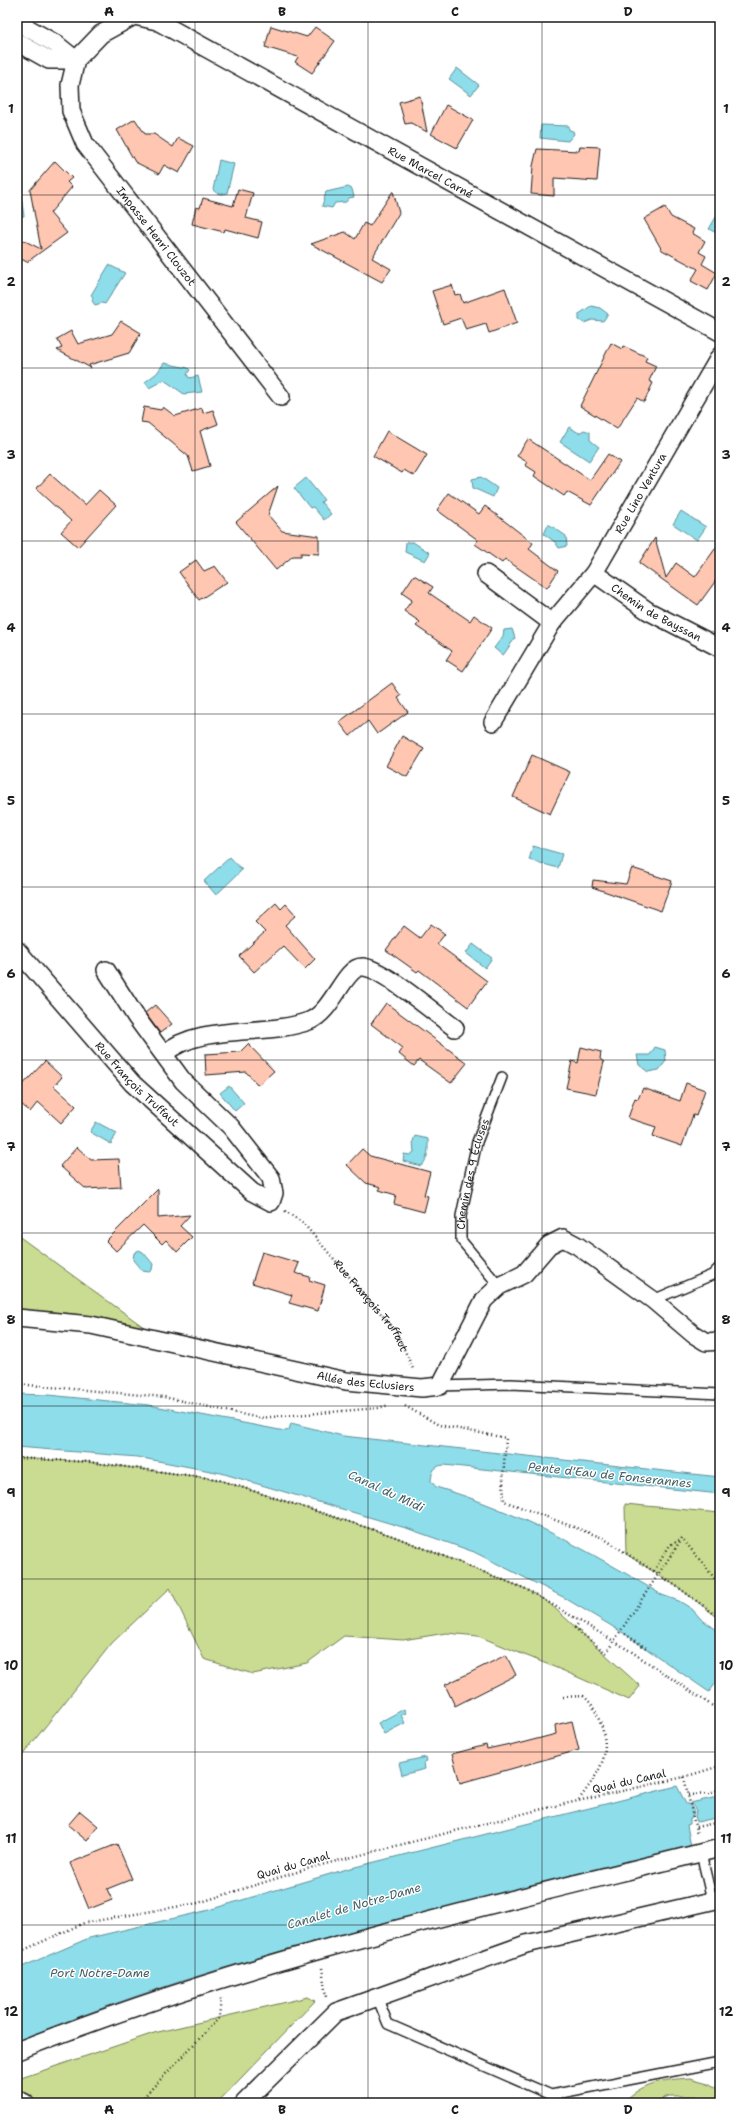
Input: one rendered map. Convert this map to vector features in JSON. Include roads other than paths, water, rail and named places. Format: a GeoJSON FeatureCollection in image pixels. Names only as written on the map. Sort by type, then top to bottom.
{"type":"FeatureCollection","features":[{"type":"Feature","properties":{"kind":"street"},"geometry":{"type":"LineString","coordinates":[[17,42],[49,60],[76,60],[102,34],[132,17]]}},
{"type":"Feature","properties":{"kind":"street","name":"Rue Marcel Carné"},"geometry":{"type":"LineString","coordinates":[[138,17],[157,21],[720,332]]}},
{"type":"Feature","properties":{"kind":"street"},"geometry":{"type":"LineString","coordinates":[[17,22],[56,44],[76,60]]}},
{"type":"Feature","properties":{"kind":"street","name":"Impasse Henri Clouzot"},"geometry":{"type":"LineString","coordinates":[[76,60],[70,85],[71,111],[85,144],[281,397]]}},
{"type":"Feature","properties":{"kind":"street","name":"Rue Lino Ventura"},"geometry":{"type":"LineString","coordinates":[[493,722],[552,623],[594,573],[720,356]]}},
{"type":"Feature","properties":{"kind":"street","name":"Chemin de Bayssan"},"geometry":{"type":"LineString","coordinates":[[594,573],[648,611],[720,648]]}},
{"type":"Feature","properties":{"kind":"street"},"geometry":{"type":"LineString","coordinates":[[486,574],[552,623]]}},
{"type":"Feature","properties":{"kind":"street","name":"Rue François Truffaut"},"geometry":{"type":"LineString","coordinates":[[17,950],[132,1084],[252,1192],[271,1202],[274,1193],[271,1178],[231,1127],[184,1081],[164,1054]]}},
{"type":"Feature","properties":{"kind":"street"},"geometry":{"type":"LineString","coordinates":[[106,970],[136,1017],[164,1054],[173,1045],[198,1036],[278,1029],[310,1021],[326,1010],[351,970],[362,967],[378,971],[455,1028]]}},
{"type":"Feature","properties":{"kind":"street"},"geometry":{"type":"LineString","coordinates":[[440,1386],[484,1300],[499,1286],[524,1274],[549,1245],[563,1238],[578,1246],[653,1300],[693,1334],[706,1342],[720,1341]]}},
{"type":"Feature","properties":{"kind":"street","name":"Allée des Eclusiers"},"geometry":{"type":"LineString","coordinates":[[17,1318],[91,1325],[346,1381],[422,1388],[440,1386]]}},
{"type":"Feature","properties":{"kind":"street"},"geometry":{"type":"LineString","coordinates":[[17,2051],[50,2038],[223,1979],[320,1950],[720,1848]]}},
{"type":"Feature","properties":{"kind":"street"},"geometry":{"type":"LineString","coordinates":[[244,2103],[336,2012],[377,1996],[526,1944],[716,1900]]}},
{"type":"Feature","properties":{"kind":"street"},"geometry":{"type":"LineString","coordinates":[[17,2099],[25,2103]]}},
{"type":"Feature","properties":{"kind":"lane","name":"Chemin des 9 Écluses"},"geometry":{"type":"LineString","coordinates":[[499,1286],[461,1240],[461,1216],[477,1142],[502,1076]]}},
{"type":"Feature","properties":{"kind":"lane"},"geometry":{"type":"LineString","coordinates":[[653,1300],[712,1275],[720,1267]]}},
{"type":"Feature","properties":{"kind":"lane","name":"Allée des Eclusiers"},"geometry":{"type":"LineString","coordinates":[[440,1386],[511,1384],[720,1394]]}},
{"type":"Feature","properties":{"kind":"lane"},"geometry":{"type":"LineString","coordinates":[[701,1853],[716,1900]]}},
{"type":"Feature","properties":{"kind":"lane"},"geometry":{"type":"LineString","coordinates":[[377,1996],[388,2024],[551,2095],[720,2062]]}},
{"type":"Feature","properties":{"kind":"water"},"geometry":{"type":"Polygon","coordinates":[[[457,68],[479,85],[471,95],[449,79],[457,68]]]}},
{"type":"Feature","properties":{"kind":"water"},"geometry":{"type":"Polygon","coordinates":[[[541,125],[569,126],[569,130],[573,131],[574,134],[568,141],[540,138],[541,125]]]}},
{"type":"Feature","properties":{"kind":"water"},"geometry":{"type":"Polygon","coordinates":[[[219,160],[234,164],[227,193],[223,194],[213,190],[219,160]]]}},
{"type":"Feature","properties":{"kind":"water"},"geometry":{"type":"Polygon","coordinates":[[[348,187],[352,189],[354,197],[349,198],[346,202],[335,203],[332,208],[322,206],[326,192],[348,187]]]}},
{"type":"Feature","properties":{"kind":"water"},"geometry":{"type":"Polygon","coordinates":[[[20,189],[24,216],[17,217],[17,190],[20,189]]]}},
{"type":"Feature","properties":{"kind":"water"},"geometry":{"type":"Polygon","coordinates":[[[716,217],[720,219],[720,235],[709,229],[716,217]]]}},
{"type":"Feature","properties":{"kind":"water"},"geometry":{"type":"Polygon","coordinates":[[[109,265],[125,273],[105,304],[102,303],[95,305],[92,301],[93,297],[91,295],[109,265]]]}},
{"type":"Feature","properties":{"kind":"water"},"geometry":{"type":"Polygon","coordinates":[[[591,306],[600,308],[608,314],[603,321],[592,320],[584,323],[579,320],[579,314],[591,306]]]}},
{"type":"Feature","properties":{"kind":"water"},"geometry":{"type":"Polygon","coordinates":[[[164,363],[188,368],[190,370],[187,374],[189,378],[198,376],[202,392],[184,394],[164,380],[149,388],[145,382],[157,373],[164,363]]]}},
{"type":"Feature","properties":{"kind":"water"},"geometry":{"type":"Polygon","coordinates":[[[569,427],[579,433],[584,430],[590,432],[590,440],[599,447],[589,461],[560,442],[569,427]]]}},
{"type":"Feature","properties":{"kind":"water"},"geometry":{"type":"Polygon","coordinates":[[[481,477],[497,488],[493,497],[473,488],[472,479],[481,477]]]}},
{"type":"Feature","properties":{"kind":"water"},"geometry":{"type":"Polygon","coordinates":[[[306,478],[324,500],[321,502],[331,514],[324,520],[313,507],[310,508],[294,488],[306,478]]]}},
{"type":"Feature","properties":{"kind":"water"},"geometry":{"type":"Polygon","coordinates":[[[681,511],[706,527],[697,540],[673,524],[681,511]]]}},
{"type":"Feature","properties":{"kind":"water"},"geometry":{"type":"Polygon","coordinates":[[[548,525],[566,536],[567,546],[559,548],[555,542],[544,534],[548,525]]]}},
{"type":"Feature","properties":{"kind":"water"},"geometry":{"type":"Polygon","coordinates":[[[406,542],[413,542],[430,553],[425,561],[405,552],[406,542]]]}},
{"type":"Feature","properties":{"kind":"water"},"geometry":{"type":"Polygon","coordinates":[[[512,629],[515,638],[502,655],[494,648],[503,636],[504,630],[512,629]]]}},
{"type":"Feature","properties":{"kind":"water"},"geometry":{"type":"Polygon","coordinates":[[[533,846],[562,854],[558,868],[529,860],[533,846]]]}},
{"type":"Feature","properties":{"kind":"water"},"geometry":{"type":"Polygon","coordinates":[[[230,857],[242,870],[216,895],[204,881],[230,857]]]}},
{"type":"Feature","properties":{"kind":"water"},"geometry":{"type":"Polygon","coordinates":[[[473,944],[492,958],[485,968],[466,953],[473,944]]]}},
{"type":"Feature","properties":{"kind":"water"},"geometry":{"type":"Polygon","coordinates":[[[655,1047],[665,1050],[666,1061],[659,1070],[648,1072],[639,1065],[637,1055],[650,1055],[655,1047]]]}},
{"type":"Feature","properties":{"kind":"water"},"geometry":{"type":"Polygon","coordinates":[[[229,1086],[244,1103],[235,1111],[220,1093],[229,1086]]]}},
{"type":"Feature","properties":{"kind":"water"},"geometry":{"type":"Polygon","coordinates":[[[96,1122],[117,1133],[111,1144],[90,1132],[96,1122]]]}},
{"type":"Feature","properties":{"kind":"water"},"geometry":{"type":"Polygon","coordinates":[[[415,1136],[428,1139],[427,1157],[421,1166],[403,1161],[404,1154],[410,1155],[414,1152],[413,1141],[415,1136]]]}},
{"type":"Feature","properties":{"kind":"water"},"geometry":{"type":"Polygon","coordinates":[[[139,1250],[143,1252],[153,1264],[152,1270],[149,1272],[142,1271],[133,1260],[134,1253],[139,1250]]]}},
{"type":"Feature","properties":{"kind":"water"},"geometry":{"type":"Polygon","coordinates":[[[17,1394],[48,1395],[149,1405],[285,1431],[289,1430],[291,1423],[343,1436],[720,1477],[720,1494],[444,1465],[435,1468],[431,1481],[436,1487],[466,1496],[524,1520],[608,1563],[662,1595],[679,1601],[692,1609],[701,1619],[720,1632],[720,1678],[709,1692],[625,1634],[563,1597],[474,1552],[409,1529],[221,1473],[137,1457],[17,1447],[17,1394]]]}},
{"type":"Feature","properties":{"kind":"water"},"geometry":{"type":"Polygon","coordinates":[[[404,1709],[406,1713],[401,1715],[405,1723],[384,1734],[378,1723],[404,1709]]]}},
{"type":"Feature","properties":{"kind":"water"},"geometry":{"type":"Polygon","coordinates":[[[426,1757],[427,1761],[424,1762],[425,1769],[402,1775],[399,1763],[426,1757]]]}},
{"type":"Feature","properties":{"kind":"water","name":"Port Notre-Dame"},"geometry":{"type":"Polygon","coordinates":[[[677,1786],[686,1804],[689,1804],[694,1811],[692,1818],[690,1819],[690,1824],[687,1825],[691,1847],[435,1910],[266,1956],[182,1981],[99,2009],[17,2041],[17,1969],[89,1938],[205,1911],[347,1869],[677,1786]]]}},
{"type":"Feature","properties":{"kind":"water"},"geometry":{"type":"Polygon","coordinates":[[[720,1794],[720,1817],[697,1822],[695,1816],[696,1810],[690,1803],[713,1798],[720,1794]]]}},
{"type":"Feature","properties":{"kind":"water label","name":"Pente d'Eau de Fonserannes"},"geometry":{"type":"Point","coordinates":[610,1475]}},
{"type":"Feature","properties":{"kind":"water label","name":"Canal du Midi"},"geometry":{"type":"Point","coordinates":[386,1491]}},
{"type":"Feature","properties":{"kind":"water label","name":"Canalet de Notre-Dame"},"geometry":{"type":"Point","coordinates":[354,1906]}}]}
